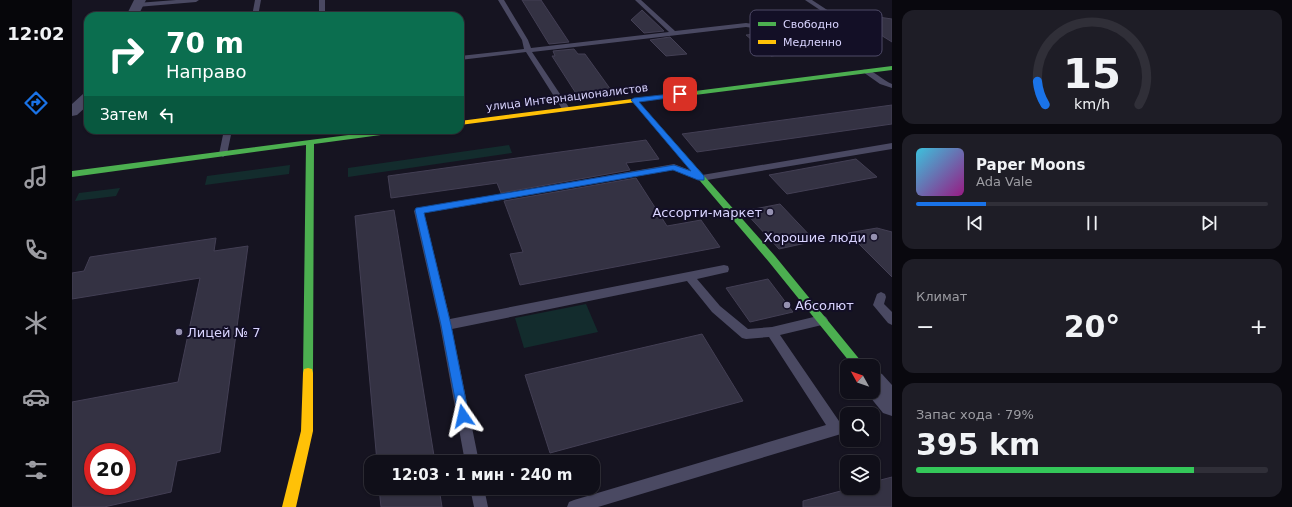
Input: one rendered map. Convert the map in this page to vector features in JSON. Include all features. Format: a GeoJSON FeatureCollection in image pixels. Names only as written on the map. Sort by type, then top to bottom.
{"type":"FeatureCollection","features":[{"type":"Feature","properties":{"kind":"street"},"geometry":{"type":"LineString","coordinates":[[134,12],[139,2]]}},
{"type":"Feature","properties":{"kind":"street","name":"улица Интернационалистов"},"geometry":{"type":"LineString","coordinates":[[464,122],[892,68]]}},
{"type":"Feature","properties":{"kind":"street"},"geometry":{"type":"LineString","coordinates":[[634,100],[772,259],[854,359]]}},
{"type":"Feature","properties":{"kind":"street"},"geometry":{"type":"LineString","coordinates":[[72,112],[84,101]]}},
{"type":"Feature","properties":{"kind":"street"},"geometry":{"type":"LineString","coordinates":[[73,175],[371,134]]}},
{"type":"Feature","properties":{"kind":"street"},"geometry":{"type":"LineString","coordinates":[[289,507],[307,431],[310,142]]}},
{"type":"Feature","properties":{"kind":"street"},"geometry":{"type":"LineString","coordinates":[[880,390],[892,404]]}},
{"type":"Feature","properties":{"kind":"lane"},"geometry":{"type":"LineString","coordinates":[[139,2],[196,0]]}},
{"type":"Feature","properties":{"kind":"lane"},"geometry":{"type":"LineString","coordinates":[[256,12],[258,0]]}},
{"type":"Feature","properties":{"kind":"lane"},"geometry":{"type":"LineString","coordinates":[[322,0],[322,12]]}},
{"type":"Feature","properties":{"kind":"lane"},"geometry":{"type":"LineString","coordinates":[[501,0],[526,40],[528,50],[566,109]]}},
{"type":"Feature","properties":{"kind":"lane"},"geometry":{"type":"LineString","coordinates":[[638,0],[673,33]]}},
{"type":"Feature","properties":{"kind":"lane"},"geometry":{"type":"LineString","coordinates":[[808,0],[823,10]]}},
{"type":"Feature","properties":{"kind":"lane"},"geometry":{"type":"LineString","coordinates":[[464,58],[750,26]]}},
{"type":"Feature","properties":{"kind":"lane"},"geometry":{"type":"LineString","coordinates":[[865,71],[882,83],[892,86]]}},
{"type":"Feature","properties":{"kind":"lane"},"geometry":{"type":"LineString","coordinates":[[223,154],[227,134]]}},
{"type":"Feature","properties":{"kind":"lane"},"geometry":{"type":"LineString","coordinates":[[471,455],[446,325],[419,210],[674,167],[701,178],[892,146]]}},
{"type":"Feature","properties":{"kind":"lane"},"geometry":{"type":"LineString","coordinates":[[446,325],[724,269]]}},
{"type":"Feature","properties":{"kind":"lane"},"geometry":{"type":"LineString","coordinates":[[689,276],[716,309],[746,334],[772,332],[822,320]]}},
{"type":"Feature","properties":{"kind":"lane"},"geometry":{"type":"LineString","coordinates":[[881,297],[878,305],[892,320]]}},
{"type":"Feature","properties":{"kind":"lane"},"geometry":{"type":"LineString","coordinates":[[574,507],[836,429],[772,332]]}},
{"type":"Feature","properties":{"kind":"lane"},"geometry":{"type":"LineString","coordinates":[[478,495],[480,507]]}},
{"type":"Feature","properties":{"kind":"green space"},"geometry":{"type":"Polygon","coordinates":[[[509,145],[512,153],[348,177],[348,168],[509,145]]]}},
{"type":"Feature","properties":{"kind":"green space"},"geometry":{"type":"Polygon","coordinates":[[[290,165],[289,174],[205,185],[207,176],[290,165]]]}},
{"type":"Feature","properties":{"kind":"green space"},"geometry":{"type":"Polygon","coordinates":[[[120,188],[116,196],[75,201],[79,193],[120,188]]]}},
{"type":"Feature","properties":{"kind":"green space"},"geometry":{"type":"Polygon","coordinates":[[[586,304],[598,332],[524,348],[515,318],[586,304]]]}},
{"type":"Feature","properties":{"kind":"building"},"geometry":{"type":"Polygon","coordinates":[[[522,0],[541,0],[569,42],[549,44],[522,0]]]}},
{"type":"Feature","properties":{"kind":"building"},"geometry":{"type":"Polygon","coordinates":[[[642,10],[664,31],[644,33],[631,20],[642,10]]]}},
{"type":"Feature","properties":{"kind":"building"},"geometry":{"type":"Polygon","coordinates":[[[882,18],[892,19],[892,42],[882,36],[882,18]]]}},
{"type":"Feature","properties":{"kind":"building"},"geometry":{"type":"Polygon","coordinates":[[[670,37],[687,54],[666,56],[650,40],[670,37]]]}},
{"type":"Feature","properties":{"kind":"building"},"geometry":{"type":"Polygon","coordinates":[[[574,49],[578,54],[585,54],[611,90],[577,95],[552,56],[555,56],[553,51],[574,49]]]}},
{"type":"Feature","properties":{"kind":"building"},"geometry":{"type":"Polygon","coordinates":[[[892,105],[892,124],[697,152],[682,134],[892,105]]]}},
{"type":"Feature","properties":{"kind":"building"},"geometry":{"type":"Polygon","coordinates":[[[646,140],[659,159],[626,163],[630,170],[501,193],[497,183],[391,198],[388,176],[646,140]]]}},
{"type":"Feature","properties":{"kind":"building"},"geometry":{"type":"Polygon","coordinates":[[[856,159],[877,177],[787,194],[769,175],[856,159]]]}},
{"type":"Feature","properties":{"kind":"building"},"geometry":{"type":"Polygon","coordinates":[[[636,178],[667,226],[701,220],[720,247],[520,285],[510,254],[523,252],[504,201],[636,178]]]}},
{"type":"Feature","properties":{"kind":"building"},"geometry":{"type":"Polygon","coordinates":[[[780,204],[815,241],[779,249],[744,211],[780,204]]]}},
{"type":"Feature","properties":{"kind":"building"},"geometry":{"type":"Polygon","coordinates":[[[394,210],[434,455],[376,455],[355,216],[394,210]]]}},
{"type":"Feature","properties":{"kind":"building"},"geometry":{"type":"Polygon","coordinates":[[[877,228],[892,232],[892,277],[848,233],[877,228]]]}},
{"type":"Feature","properties":{"kind":"building"},"geometry":{"type":"Polygon","coordinates":[[[216,238],[214,251],[248,246],[220,452],[177,461],[171,492],[104,507],[72,507],[72,402],[178,382],[200,278],[72,299],[72,273],[84,271],[90,257],[216,238]]]}},
{"type":"Feature","properties":{"kind":"building"},"geometry":{"type":"Polygon","coordinates":[[[768,279],[793,312],[750,322],[726,288],[768,279]]]}},
{"type":"Feature","properties":{"kind":"building"},"geometry":{"type":"Polygon","coordinates":[[[702,334],[743,401],[550,453],[525,375],[702,334]]]}},
{"type":"Feature","properties":{"kind":"building"},"geometry":{"type":"Polygon","coordinates":[[[892,477],[892,507],[803,507],[803,501],[840,491],[840,495],[880,495],[880,480],[892,477]]]}},
{"type":"Feature","properties":{"kind":"building"},"geometry":{"type":"Polygon","coordinates":[[[380,495],[440,495],[442,507],[381,507],[380,495]]]}},
{"type":"Feature","properties":{"kind":"traffic: fast"},"geometry":{"type":"LineString","coordinates":[[695,93],[892,68]]}},
{"type":"Feature","properties":{"kind":"traffic: fast"},"geometry":{"type":"LineString","coordinates":[[634,100],[772,259],[854,359]]}},
{"type":"Feature","properties":{"kind":"traffic: fast"},"geometry":{"type":"LineString","coordinates":[[72,174],[373,134]]}},
{"type":"Feature","properties":{"kind":"traffic: fast"},"geometry":{"type":"LineString","coordinates":[[308,373],[310,142]]}},
{"type":"Feature","properties":{"kind":"traffic: slow"},"geometry":{"type":"LineString","coordinates":[[464,122],[695,93]]}},
{"type":"Feature","properties":{"kind":"traffic: slow"},"geometry":{"type":"LineString","coordinates":[[289,507],[307,431],[308,373]]}},
{"type":"Feature","properties":{"kind":"place","name":"Ассорти-маркет"},"geometry":{"type":"Point","coordinates":[770,212]}},
{"type":"Feature","properties":{"kind":"place","name":"Хорошие люди"},"geometry":{"type":"Point","coordinates":[874,237]}},
{"type":"Feature","properties":{"kind":"place","name":"Абсолют"},"geometry":{"type":"Point","coordinates":[787,305]}},
{"type":"Feature","properties":{"kind":"place","name":"Лицей № 7"},"geometry":{"type":"Point","coordinates":[179,332]}},
{"type":"Feature","properties":{"kind":"route"},"geometry":{"type":"LineString","coordinates":[[463,416],[446,325],[419,210],[674,167],[701,178],[634,100],[680,94]]}}]}
